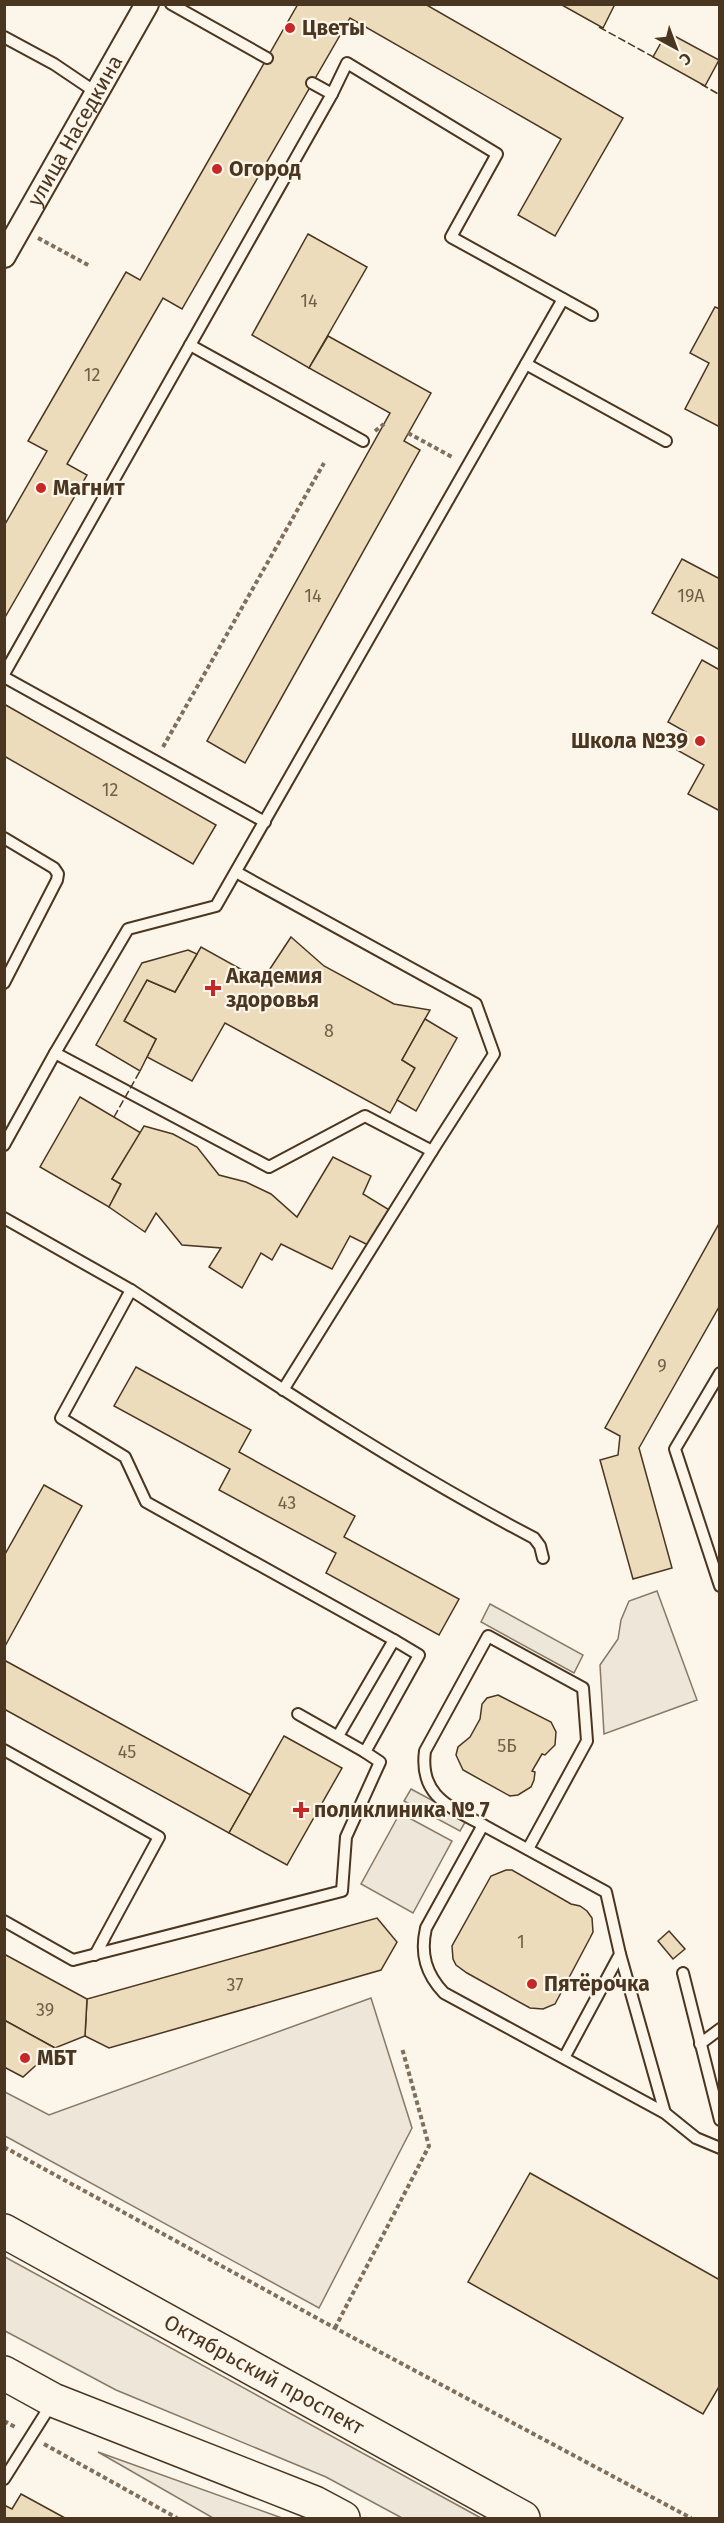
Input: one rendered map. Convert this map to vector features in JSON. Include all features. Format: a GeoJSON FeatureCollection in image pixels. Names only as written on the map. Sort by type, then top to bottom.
{"type":"FeatureCollection","features":[{"type":"Feature","properties":{"kind":"main road","name":"Октябрьский проспект"},"geometry":{"type":"LineString","coordinates":[[4,2231],[524,2518]]}},
{"type":"Feature","properties":{"kind":"main road"},"geometry":{"type":"LineString","coordinates":[[4,2373],[54,2400],[315,2503],[344,2518]]}},
{"type":"Feature","properties":{"kind":"street","name":"улица Наседкина"},"geometry":{"type":"LineString","coordinates":[[4,256],[147,4]]}},
{"type":"Feature","properties":{"kind":"lane"},"geometry":{"type":"LineString","coordinates":[[171,4],[267,58]]}},
{"type":"Feature","properties":{"kind":"lane"},"geometry":{"type":"LineString","coordinates":[[4,37],[54,64],[97,93]]}},
{"type":"Feature","properties":{"kind":"lane"},"geometry":{"type":"LineString","coordinates":[[266,822],[4,675],[332,94],[347,63],[497,154],[451,237],[592,315]]}},
{"type":"Feature","properties":{"kind":"lane"},"geometry":{"type":"LineString","coordinates":[[312,83],[332,94]]}},
{"type":"Feature","properties":{"kind":"lane"},"geometry":{"type":"LineString","coordinates":[[4,1145],[128,929],[216,906],[563,299]]}},
{"type":"Feature","properties":{"kind":"lane"},"geometry":{"type":"LineString","coordinates":[[190,345],[363,441]]}},
{"type":"Feature","properties":{"kind":"lane"},"geometry":{"type":"LineString","coordinates":[[526,364],[666,441]]}},
{"type":"Feature","properties":{"kind":"lane"},"geometry":{"type":"LineString","coordinates":[[4,838],[54,868],[58,874],[4,982]]}},
{"type":"Feature","properties":{"kind":"lane"},"geometry":{"type":"LineString","coordinates":[[237,872],[476,1004],[494,1054],[283,1390]]}},
{"type":"Feature","properties":{"kind":"lane"},"geometry":{"type":"LineString","coordinates":[[55,1053],[269,1167],[366,1116],[432,1151]]}},
{"type":"Feature","properties":{"kind":"lane"},"geometry":{"type":"LineString","coordinates":[[4,1218],[131,1290],[283,1390],[441,1487],[534,1539],[540,1546],[543,1558]]}},
{"type":"Feature","properties":{"kind":"lane"},"geometry":{"type":"LineString","coordinates":[[131,1290],[61,1418],[125,1457],[146,1502],[419,1655],[365,1752]]}},
{"type":"Feature","properties":{"kind":"lane"},"geometry":{"type":"LineString","coordinates":[[720,1373],[675,1449],[720,1586]]}},
{"type":"Feature","properties":{"kind":"lane"},"geometry":{"type":"LineString","coordinates":[[528,1850],[587,1741],[583,1688],[488,1636],[425,1751],[427,1782],[441,1800],[483,1825],[528,1850],[606,1892],[620,1954],[665,2113]]}},
{"type":"Feature","properties":{"kind":"lane"},"geometry":{"type":"LineString","coordinates":[[338,1736],[394,1640]]}},
{"type":"Feature","properties":{"kind":"lane"},"geometry":{"type":"LineString","coordinates":[[4,1922],[73,1960],[342,1891],[346,1837],[380,1762],[298,1714]]}},
{"type":"Feature","properties":{"kind":"lane"},"geometry":{"type":"LineString","coordinates":[[4,1750],[159,1837],[94,1955]]}},
{"type":"Feature","properties":{"kind":"lane"},"geometry":{"type":"LineString","coordinates":[[483,1825],[426,1928],[423,1940],[425,1964],[436,1984],[444,1992],[665,2113],[696,2139],[720,2148]]}},
{"type":"Feature","properties":{"kind":"lane"},"geometry":{"type":"LineString","coordinates":[[564,2058],[620,1954]]}},
{"type":"Feature","properties":{"kind":"lane"},"geometry":{"type":"LineString","coordinates":[[683,1973],[720,2120]]}},
{"type":"Feature","properties":{"kind":"lane"},"geometry":{"type":"LineString","coordinates":[[700,2044],[720,2029]]}},
{"type":"Feature","properties":{"kind":"lane"},"geometry":{"type":"LineString","coordinates":[[4,2479],[54,2400]]}},
{"type":"Feature","properties":{"kind":"path"},"geometry":{"type":"LineString","coordinates":[[20,228],[90,266]]}},
{"type":"Feature","properties":{"kind":"path"},"geometry":{"type":"LineString","coordinates":[[408,433],[468,466]]}},
{"type":"Feature","properties":{"kind":"path"},"geometry":{"type":"LineString","coordinates":[[155,761],[324,464]]}},
{"type":"Feature","properties":{"kind":"path"},"geometry":{"type":"LineString","coordinates":[[335,2328],[429,2146],[402,2048]]}},
{"type":"Feature","properties":{"kind":"path"},"geometry":{"type":"LineString","coordinates":[[4,2147],[335,2328],[691,2518]]}},
{"type":"Feature","properties":{"kind":"path"},"geometry":{"type":"LineString","coordinates":[[4,2421],[177,2518]]}},
{"type":"Feature","properties":{"kind":"shaded area"},"geometry":{"type":"Polygon","coordinates":[[[657,1591],[697,1700],[604,1734],[600,1665],[618,1639],[621,1620],[629,1601],[657,1591]]]}},
{"type":"Feature","properties":{"kind":"shaded area"},"geometry":{"type":"Polygon","coordinates":[[[490,1604],[583,1655],[574,1673],[481,1622],[490,1604]]]}},
{"type":"Feature","properties":{"kind":"shaded area"},"geometry":{"type":"Polygon","coordinates":[[[411,1789],[467,1819],[460,1831],[404,1801],[411,1789]]]}},
{"type":"Feature","properties":{"kind":"shaded area"},"geometry":{"type":"Polygon","coordinates":[[[400,1813],[452,1841],[413,1913],[361,1884],[400,1813]]]}},
{"type":"Feature","properties":{"kind":"shaded area"},"geometry":{"type":"Polygon","coordinates":[[[371,1998],[412,2128],[319,2308],[5,2136],[5,2092],[49,2115],[371,1998]]]}},
{"type":"Feature","properties":{"kind":"shaded area"},"geometry":{"type":"Polygon","coordinates":[[[5,2257],[481,2518],[402,2518],[326,2477],[116,2390],[5,2331],[5,2257]]]}},
{"type":"Feature","properties":{"kind":"shaded area"},"geometry":{"type":"Polygon","coordinates":[[[98,2452],[282,2518],[213,2518],[98,2452]]]}},
{"type":"Feature","properties":{"kind":"building"},"geometry":{"type":"Polygon","coordinates":[[[298,4],[425,4],[623,118],[555,236],[518,215],[561,139],[350,18],[182,309],[163,298],[67,464],[87,475],[4,619],[4,526],[47,451],[28,441],[126,272],[140,280],[298,4]]]}},
{"type":"Feature","properties":{"kind":"building"},"geometry":{"type":"Polygon","coordinates":[[[560,4],[615,4],[603,28],[560,4]]]}},
{"type":"Feature","properties":{"kind":"building"},"geometry":{"type":"Polygon","coordinates":[[[667,32],[719,60],[705,86],[653,57],[667,32]]]}},
{"type":"Feature","properties":{"kind":"building"},"geometry":{"type":"Polygon","coordinates":[[[308,234],[367,267],[309,368],[252,335],[308,234]]]}},
{"type":"Feature","properties":{"kind":"building"},"geometry":{"type":"Polygon","coordinates":[[[715,307],[720,309],[720,427],[685,409],[709,363],[690,353],[715,307]]]}},
{"type":"Feature","properties":{"kind":"building"},"geometry":{"type":"Polygon","coordinates":[[[328,336],[431,393],[404,441],[420,450],[245,763],[207,741],[390,413],[309,368],[328,336]]]}},
{"type":"Feature","properties":{"kind":"building"},"geometry":{"type":"Polygon","coordinates":[[[682,559],[720,579],[720,650],[652,613],[682,559]]]}},
{"type":"Feature","properties":{"kind":"building","name":"Школа №39"},"geometry":{"type":"Polygon","coordinates":[[[702,660],[718,669],[720,667],[720,811],[688,794],[704,765],[677,750],[686,732],[668,722],[702,660]]]}},
{"type":"Feature","properties":{"kind":"building"},"geometry":{"type":"Polygon","coordinates":[[[4,704],[216,825],[193,864],[4,756],[4,704]]]}},
{"type":"Feature","properties":{"kind":"building"},"geometry":{"type":"Polygon","coordinates":[[[291,937],[324,966],[394,1004],[430,1010],[402,1060],[415,1068],[390,1113],[225,1023],[192,1081],[147,1057],[156,1039],[124,1021],[147,980],[175,992],[201,947],[262,981],[291,937]]]}},
{"type":"Feature","properties":{"kind":"building"},"geometry":{"type":"Polygon","coordinates":[[[188,950],[197,954],[175,992],[147,980],[124,1021],[156,1039],[140,1071],[96,1045],[142,963],[188,950]]]}},
{"type":"Feature","properties":{"kind":"building"},"geometry":{"type":"Polygon","coordinates":[[[425,1019],[457,1038],[416,1111],[397,1100],[415,1068],[402,1060],[425,1019]]]}},
{"type":"Feature","properties":{"kind":"building"},"geometry":{"type":"Polygon","coordinates":[[[80,1097],[141,1133],[112,1179],[121,1184],[109,1207],[40,1167],[80,1097]]]}},
{"type":"Feature","properties":{"kind":"building"},"geometry":{"type":"Polygon","coordinates":[[[144,1126],[173,1134],[197,1147],[219,1175],[246,1182],[271,1194],[297,1217],[333,1157],[371,1176],[363,1194],[391,1211],[370,1246],[350,1236],[332,1269],[281,1244],[272,1260],[261,1253],[242,1288],[209,1267],[221,1248],[182,1245],[156,1213],[145,1232],[109,1207],[121,1184],[112,1179],[144,1126]]]}},
{"type":"Feature","properties":{"kind":"building"},"geometry":{"type":"Polygon","coordinates":[[[720,1222],[720,1305],[639,1448],[672,1568],[633,1579],[600,1460],[618,1455],[620,1436],[605,1428],[720,1222]]]}},
{"type":"Feature","properties":{"kind":"building"},"geometry":{"type":"Polygon","coordinates":[[[136,1367],[251,1430],[239,1452],[355,1516],[344,1537],[459,1599],[439,1635],[326,1573],[336,1553],[219,1490],[230,1469],[114,1406],[136,1367]]]}},
{"type":"Feature","properties":{"kind":"building"},"geometry":{"type":"Polygon","coordinates":[[[44,1485],[82,1506],[4,1648],[4,1556],[44,1485]]]}},
{"type":"Feature","properties":{"kind":"building"},"geometry":{"type":"Polygon","coordinates":[[[4,1660],[251,1795],[229,1833],[4,1709],[4,1660]]]}},
{"type":"Feature","properties":{"kind":"building"},"geometry":{"type":"Polygon","coordinates":[[[498,1695],[551,1722],[556,1732],[555,1745],[545,1755],[542,1754],[532,1771],[535,1772],[531,1787],[518,1795],[510,1796],[463,1770],[456,1755],[458,1747],[470,1737],[480,1719],[482,1704],[487,1698],[498,1695]]]}},
{"type":"Feature","properties":{"kind":"building"},"geometry":{"type":"Polygon","coordinates":[[[284,1736],[342,1768],[287,1865],[229,1833],[284,1736]]]}},
{"type":"Feature","properties":{"kind":"building"},"geometry":{"type":"Polygon","coordinates":[[[512,1870],[571,1904],[580,1906],[592,1918],[593,1932],[555,2004],[543,2009],[530,2008],[467,1973],[456,1965],[453,1959],[452,1946],[491,1876],[512,1870]]]}},
{"type":"Feature","properties":{"kind":"building"},"geometry":{"type":"Polygon","coordinates":[[[377,1918],[397,1942],[381,1970],[109,2048],[85,2036],[87,1999],[377,1918]]]}},
{"type":"Feature","properties":{"kind":"building"},"geometry":{"type":"Polygon","coordinates":[[[669,1931],[685,1949],[673,1959],[658,1941],[669,1931]]]}},
{"type":"Feature","properties":{"kind":"building"},"geometry":{"type":"Polygon","coordinates":[[[4,1954],[87,1999],[85,2036],[55,2048],[4,2020],[4,1954]]]}},
{"type":"Feature","properties":{"kind":"building","name":"МБТ"},"geometry":{"type":"Polygon","coordinates":[[[4,2020],[55,2048],[23,2077],[4,2067],[4,2020]]]}},
{"type":"Feature","properties":{"kind":"building"},"geometry":{"type":"Polygon","coordinates":[[[530,2173],[720,2280],[720,2385],[703,2414],[468,2282],[530,2173]]]}},
{"type":"Feature","properties":{"kind":"building"},"geometry":{"type":"Polygon","coordinates":[[[21,2494],[65,2518],[4,2518],[4,2505],[12,2509],[21,2494]]]}},
{"type":"Feature","properties":{"kind":"fence"},"geometry":{"type":"LineString","coordinates":[[599,27],[657,59]]}},
{"type":"Feature","properties":{"kind":"fence"},"geometry":{"type":"LineString","coordinates":[[701,84],[720,95]]}},
{"type":"Feature","properties":{"kind":"fence"},"geometry":{"type":"LineString","coordinates":[[114,1117],[140,1071]]}},
{"type":"Feature","properties":{"kind":"fence"},"geometry":{"type":"LineString","coordinates":[[720,1444],[720,1449]]}},
{"type":"Feature","properties":{"kind":"place","name":"Цветы"},"geometry":{"type":"Point","coordinates":[290,28]}},
{"type":"Feature","properties":{"kind":"place","name":"Огород"},"geometry":{"type":"Point","coordinates":[217,169]}},
{"type":"Feature","properties":{"kind":"place","name":"Магнит"},"geometry":{"type":"Point","coordinates":[41,488]}},
{"type":"Feature","properties":{"kind":"place","name":"Школа №39"},"geometry":{"type":"Point","coordinates":[700,741]}},
{"type":"Feature","properties":{"kind":"place","name":"Академия здоровья"},"geometry":{"type":"Point","coordinates":[213,988]}},
{"type":"Feature","properties":{"kind":"place","name":"поликлиника № 7"},"geometry":{"type":"Point","coordinates":[301,1810]}},
{"type":"Feature","properties":{"kind":"place","name":"Пятёрочка"},"geometry":{"type":"Point","coordinates":[532,1984]}},
{"type":"Feature","properties":{"kind":"place","name":"МБТ"},"geometry":{"type":"Point","coordinates":[25,2058]}}]}
